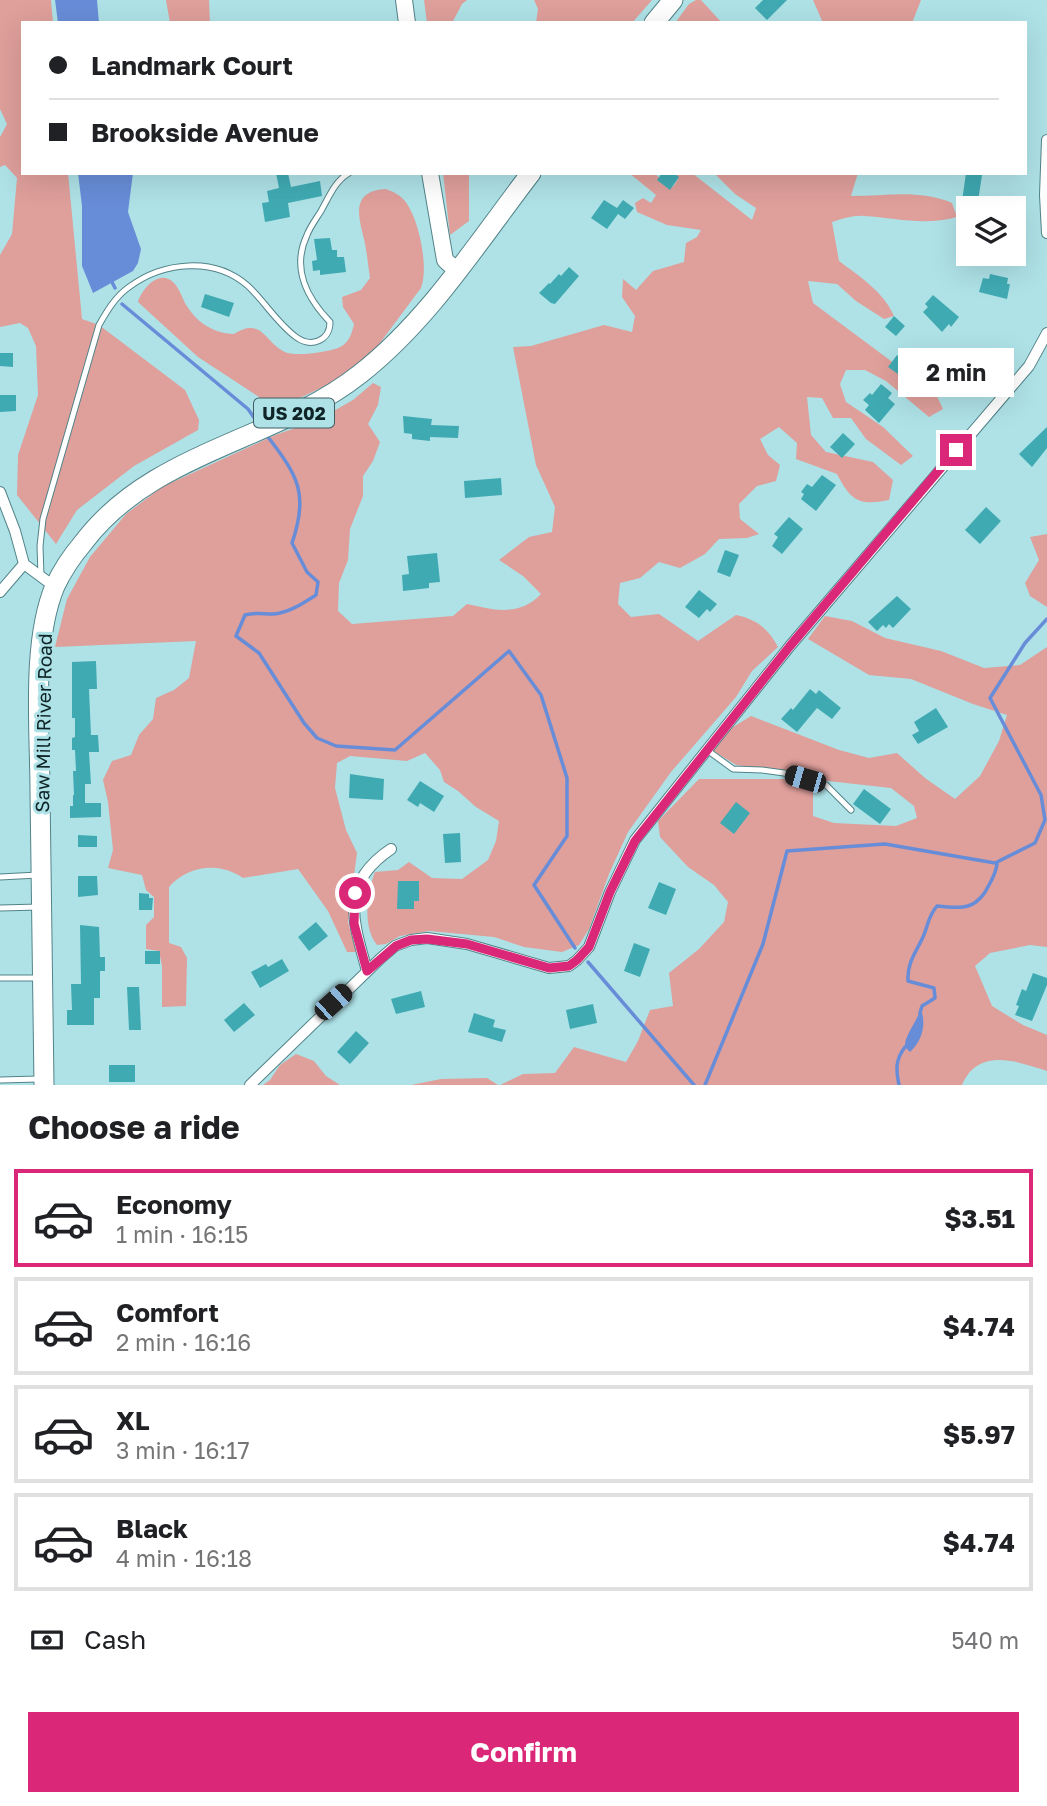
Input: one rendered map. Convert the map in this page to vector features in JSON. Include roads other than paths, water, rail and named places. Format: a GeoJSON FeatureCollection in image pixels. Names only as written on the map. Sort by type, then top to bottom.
{"type":"FeatureCollection","features":[{"type":"Feature","properties":{"kind":"highway"},"geometry":{"type":"LineString","coordinates":[[656,21],[673,0]]}},
{"type":"Feature","properties":{"kind":"highway","name":"Saw Mill River Road"},"geometry":{"type":"LineString","coordinates":[[44,1082],[39,702],[48,582],[94,528],[119,504],[173,469],[318,402],[342,388],[378,359],[408,330],[457,271],[529,175]]}},
{"type":"Feature","properties":{"kind":"street"},"geometry":{"type":"LineString","coordinates":[[404,0],[407,21]]}},
{"type":"Feature","properties":{"kind":"street"},"geometry":{"type":"LineString","coordinates":[[1047,140],[1047,233]]}},
{"type":"Feature","properties":{"kind":"street"},"geometry":{"type":"LineString","coordinates":[[430,175],[445,260],[457,271]]}},
{"type":"Feature","properties":{"kind":"street"},"geometry":{"type":"LineString","coordinates":[[250,1085],[367,971],[396,946],[411,940],[427,939],[467,944],[549,968],[569,966],[589,947],[610,892],[635,841],[790,646],[1028,366],[1047,333]]}},
{"type":"Feature","properties":{"kind":"street"},"geometry":{"type":"LineString","coordinates":[[0,492],[24,564],[48,582]]}},
{"type":"Feature","properties":{"kind":"street"},"geometry":{"type":"LineString","coordinates":[[0,592],[24,564]]}},
{"type":"Feature","properties":{"kind":"street"},"geometry":{"type":"LineString","coordinates":[[367,971],[354,924],[355,893],[364,872],[374,860],[391,849]]}},
{"type":"Feature","properties":{"kind":"lane"},"geometry":{"type":"LineString","coordinates":[[48,582],[40,546],[43,519],[99,325],[113,303],[125,291],[149,275],[175,266],[200,266],[224,272],[247,286],[299,340],[312,343],[324,340],[330,331],[330,323],[313,304],[304,287],[301,261],[306,236],[334,187],[347,175]]}},
{"type":"Feature","properties":{"kind":"lane"},"geometry":{"type":"LineString","coordinates":[[707,750],[733,769],[784,773],[826,785],[851,810]]}},
{"type":"Feature","properties":{"kind":"lane"},"geometry":{"type":"LineString","coordinates":[[0,877],[42,875]]}},
{"type":"Feature","properties":{"kind":"lane"},"geometry":{"type":"LineString","coordinates":[[0,908],[42,908]]}},
{"type":"Feature","properties":{"kind":"lane"},"geometry":{"type":"LineString","coordinates":[[0,978],[43,978]]}},
{"type":"Feature","properties":{"kind":"lane"},"geometry":{"type":"LineString","coordinates":[[0,1080],[44,1082]]}},
{"type":"Feature","properties":{"kind":"water"},"geometry":{"type":"Polygon","coordinates":[[[55,0],[97,0],[99,21],[58,21],[55,0]]]}},
{"type":"Feature","properties":{"kind":"water"},"geometry":{"type":"Polygon","coordinates":[[[78,175],[133,175],[128,212],[141,249],[138,263],[133,271],[93,293],[82,266],[82,206],[78,175]]]}},
{"type":"Feature","properties":{"kind":"water"},"geometry":{"type":"Polygon","coordinates":[[[919,1013],[922,1013],[923,1018],[922,1034],[910,1052],[905,1043],[919,1013]]]}},
{"type":"Feature","properties":{"kind":"waterway"},"geometry":{"type":"LineString","coordinates":[[111,280],[115,288]]}},
{"type":"Feature","properties":{"kind":"waterway"},"geometry":{"type":"LineString","coordinates":[[122,304],[248,409],[255,419]]}},
{"type":"Feature","properties":{"kind":"waterway"},"geometry":{"type":"LineString","coordinates":[[268,437],[287,463],[298,486],[300,511],[292,543],[307,572],[318,582],[316,595],[285,612],[245,615],[236,636],[259,653],[304,723],[317,738],[336,746],[395,750],[509,651],[541,695],[567,778],[567,836],[534,885],[575,948]]}},
{"type":"Feature","properties":{"kind":"waterway"},"geometry":{"type":"LineString","coordinates":[[705,1085],[763,944],[787,851],[885,844],[995,863],[1035,843],[1045,820],[1041,795],[990,698],[1025,643],[1047,619]]}},
{"type":"Feature","properties":{"kind":"waterway"},"geometry":{"type":"LineString","coordinates":[[920,1013],[922,1006],[935,998],[934,988],[908,981],[908,975],[931,914],[937,906],[954,908],[974,903],[992,880],[997,864]]}},
{"type":"Feature","properties":{"kind":"waterway"},"geometry":{"type":"LineString","coordinates":[[588,962],[694,1085]]}},
{"type":"Feature","properties":{"kind":"waterway"},"geometry":{"type":"LineString","coordinates":[[899,1085],[897,1065],[905,1047]]}}]}
